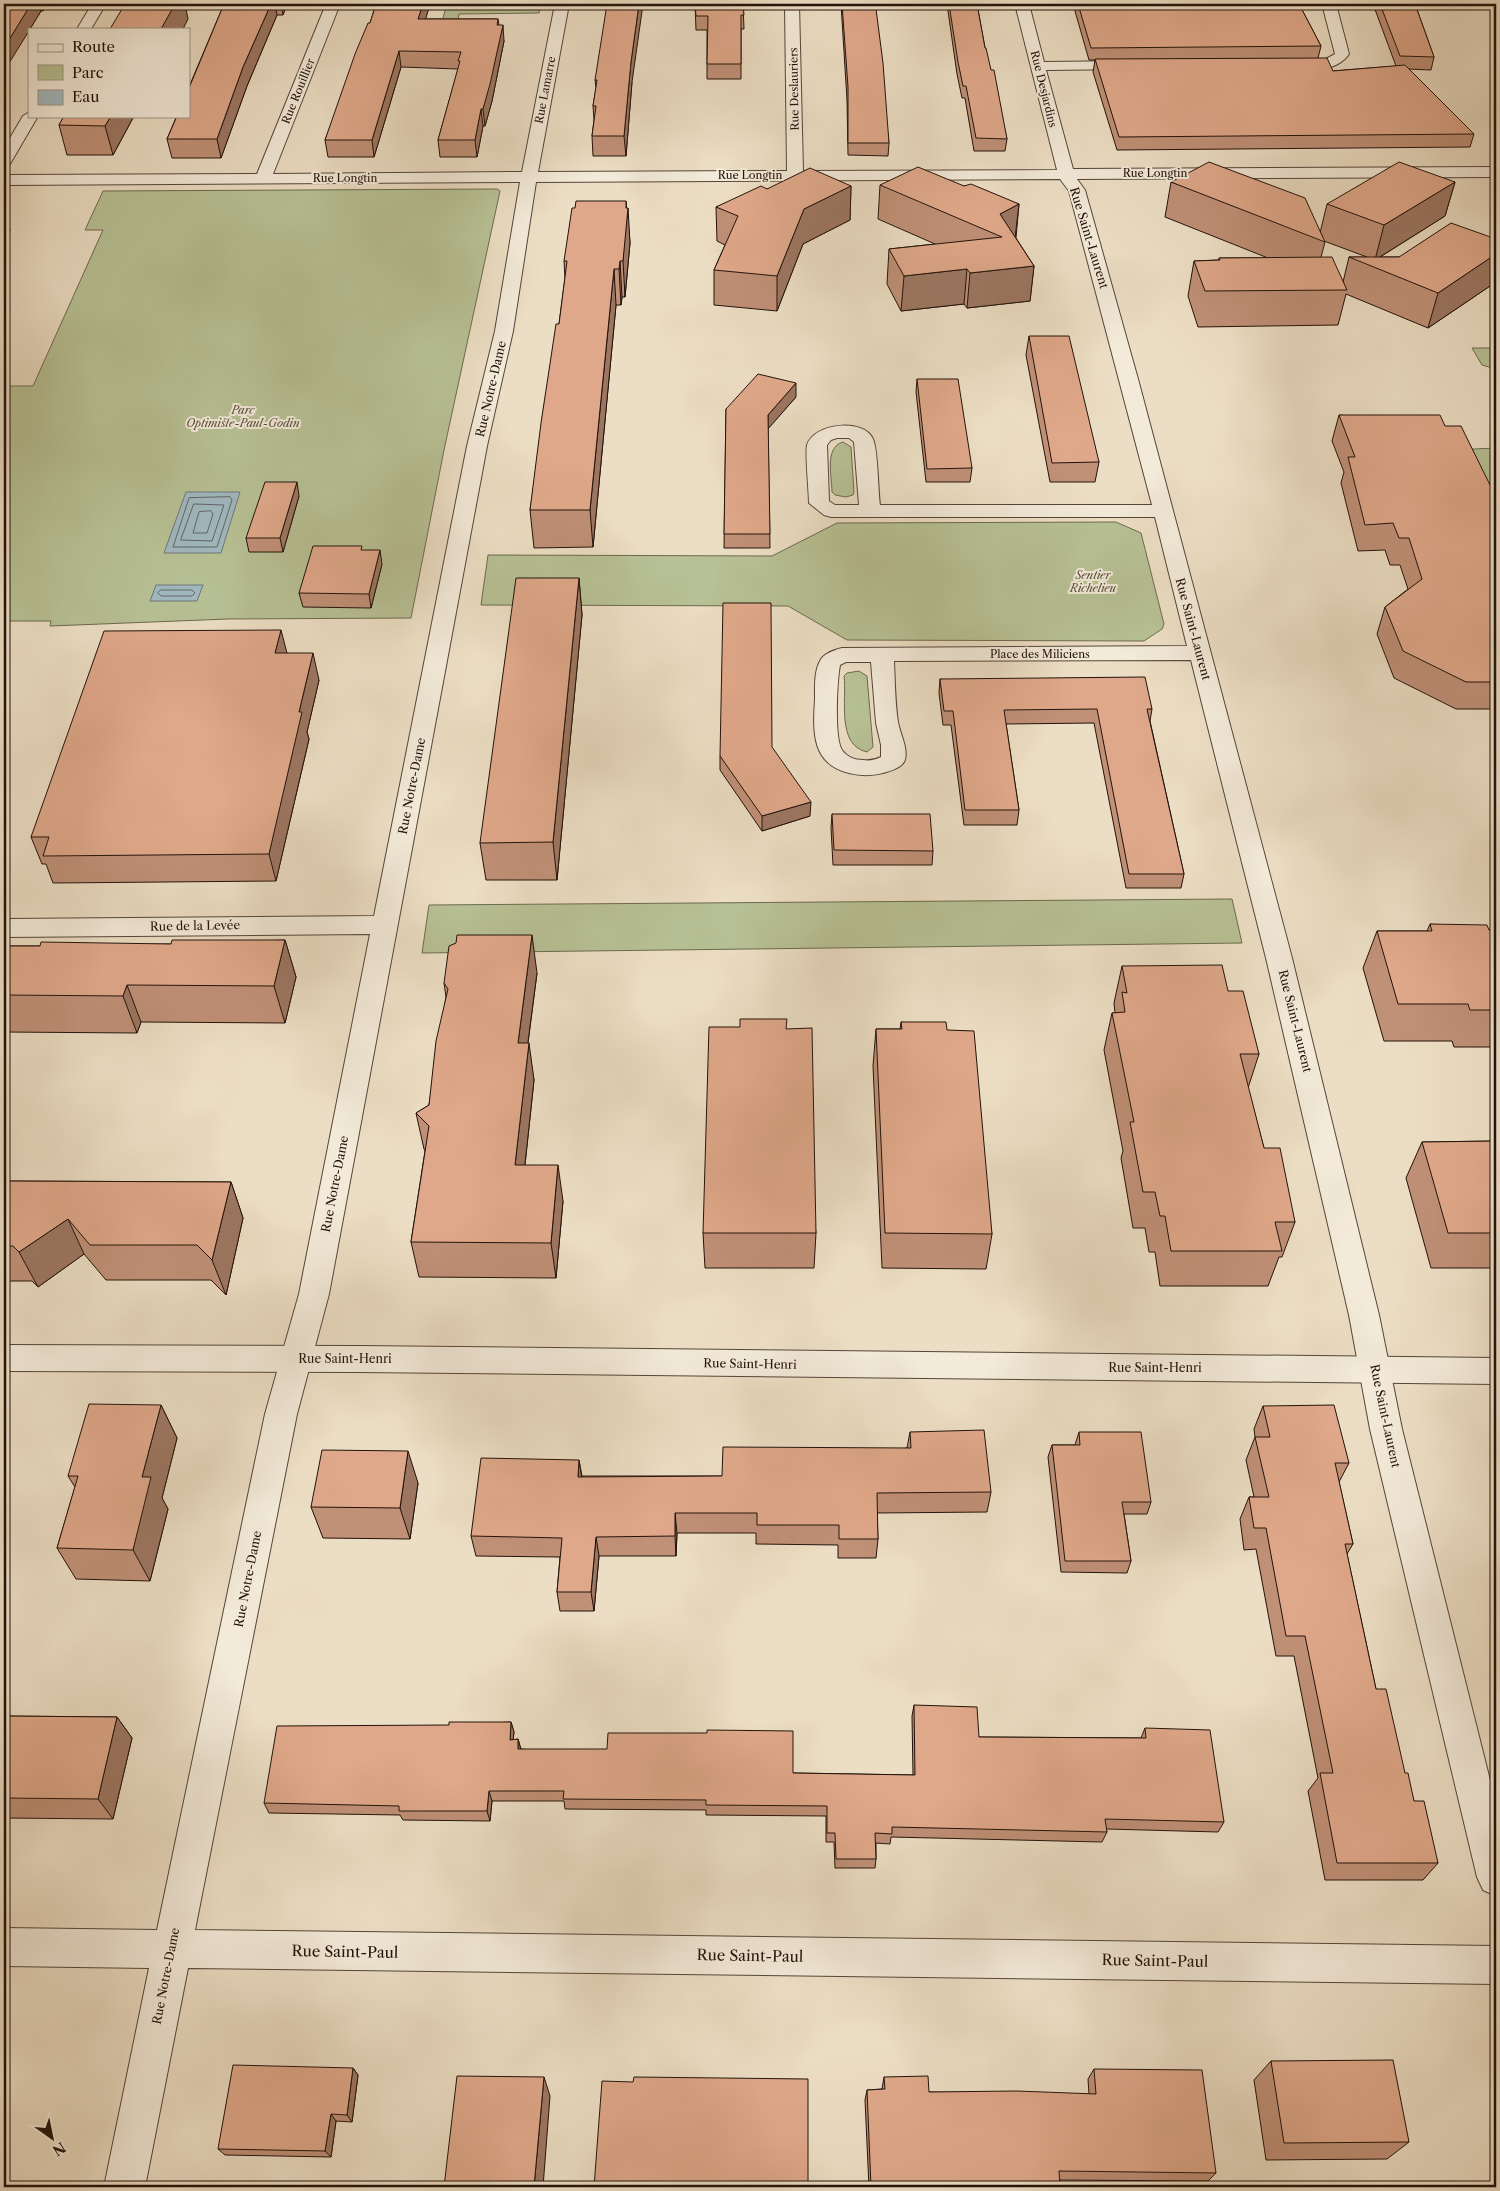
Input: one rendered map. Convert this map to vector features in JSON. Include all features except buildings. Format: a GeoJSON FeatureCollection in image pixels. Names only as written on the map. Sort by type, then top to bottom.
{"type":"FeatureCollection","features":[{"type":"Feature","properties":{"kind":"street"},"geometry":{"type":"LineString","coordinates":[[85,28],[99,4]]}},
{"type":"Feature","properties":{"kind":"street","name":"Rue Rouillier"},"geometry":{"type":"LineString","coordinates":[[263,178],[333,4]]}},
{"type":"Feature","properties":{"kind":"street","name":"Rue Lamarre"},"geometry":{"type":"LineString","coordinates":[[529,177],[562,4]]}},
{"type":"Feature","properties":{"kind":"street","name":"Rue Deslauriers"},"geometry":{"type":"LineString","coordinates":[[792,4],[795,175]]}},
{"type":"Feature","properties":{"kind":"street","name":"Rue Desjardins"},"geometry":{"type":"LineString","coordinates":[[1022,4],[1066,174]]}},
{"type":"Feature","properties":{"kind":"street"},"geometry":{"type":"LineString","coordinates":[[1277,65],[1316,65],[1340,58],[1342,50],[1329,4]]}},
{"type":"Feature","properties":{"kind":"street"},"geometry":{"type":"LineString","coordinates":[[1038,66],[1151,65]]}},
{"type":"Feature","properties":{"kind":"street"},"geometry":{"type":"LineString","coordinates":[[4,161],[30,118]]}},
{"type":"Feature","properties":{"kind":"street","name":"Rue Longtin"},"geometry":{"type":"LineString","coordinates":[[4,180],[1496,172]]}},
{"type":"Feature","properties":{"kind":"street","name":"Rue Saint-Laurent"},"geometry":{"type":"LineString","coordinates":[[1066,174],[1077,190],[1129,379],[1311,1088],[1364,1315],[1386,1429],[1496,1877]]}},
{"type":"Feature","properties":{"kind":"street","name":"Rue Notre-Dame"},"geometry":{"type":"LineString","coordinates":[[124,2187],[281,1414],[314,1294],[477,446],[504,331],[529,177]]}},
{"type":"Feature","properties":{"kind":"street"},"geometry":{"type":"LineString","coordinates":[[870,511],[1162,511]]}},
{"type":"Feature","properties":{"kind":"street","name":"Place des Miliciens"},"geometry":{"type":"LineString","coordinates":[[882,655],[887,723],[894,754],[892,760],[878,768],[857,769],[840,760],[829,748],[826,674],[830,662],[842,655],[1199,654]]}},
{"type":"Feature","properties":{"kind":"street","name":"Rue de la Levée"},"geometry":{"type":"LineString","coordinates":[[4,928],[386,925]]}},
{"type":"Feature","properties":{"kind":"street","name":"Rue Saint-Henri"},"geometry":{"type":"LineString","coordinates":[[4,1358],[296,1359],[1496,1371]]}},
{"type":"Feature","properties":{"kind":"street","name":"Rue Saint-Paul"},"geometry":{"type":"LineString","coordinates":[[4,1947],[1496,1965]]}},
{"type":"Feature","properties":{"kind":"green space"},"geometry":{"type":"Polygon","coordinates":[[[447,4],[541,4],[539,13],[459,14],[457,25],[441,25],[447,4]]]}},
{"type":"Feature","properties":{"kind":"green space","name":"Parc Optimiste-Paul-Godin"},"geometry":{"type":"Polygon","coordinates":[[[497,189],[500,191],[444,450],[411,618],[228,619],[50,626],[51,621],[4,621],[4,386],[33,386],[103,230],[85,230],[103,191],[497,189]]]}},
{"type":"Feature","properties":{"kind":"green space"},"geometry":{"type":"Polygon","coordinates":[[[1472,348],[1496,348],[1496,369],[1482,365],[1472,348]]]}},
{"type":"Feature","properties":{"kind":"green space"},"geometry":{"type":"Polygon","coordinates":[[[843,442],[851,447],[854,492],[853,495],[846,497],[835,495],[832,492],[830,471],[833,450],[843,442]]]}},
{"type":"Feature","properties":{"kind":"green space"},"geometry":{"type":"Polygon","coordinates":[[[1496,448],[1496,511],[1452,450],[1496,448]]]}},
{"type":"Feature","properties":{"kind":"green space","name":"Sentier Richelieu"},"geometry":{"type":"Polygon","coordinates":[[[1116,522],[1141,533],[1164,624],[1162,629],[1144,641],[847,640],[788,606],[481,605],[488,555],[772,556],[837,523],[1116,522]]]}},
{"type":"Feature","properties":{"kind":"green space"},"geometry":{"type":"Polygon","coordinates":[[[859,671],[867,676],[873,747],[867,752],[857,748],[851,740],[845,720],[844,676],[847,673],[859,671]]]}},
{"type":"Feature","properties":{"kind":"green space"},"geometry":{"type":"Polygon","coordinates":[[[1232,899],[1242,943],[422,953],[429,905],[1232,899]]]}},
{"type":"Feature","properties":{"kind":"water"},"geometry":{"type":"Polygon","coordinates":[[[186,492],[240,492],[221,553],[164,553],[186,492]]]}},
{"type":"Feature","properties":{"kind":"water"},"geometry":{"type":"Polygon","coordinates":[[[156,585],[203,585],[197,601],[150,601],[156,585]]]}}]}
